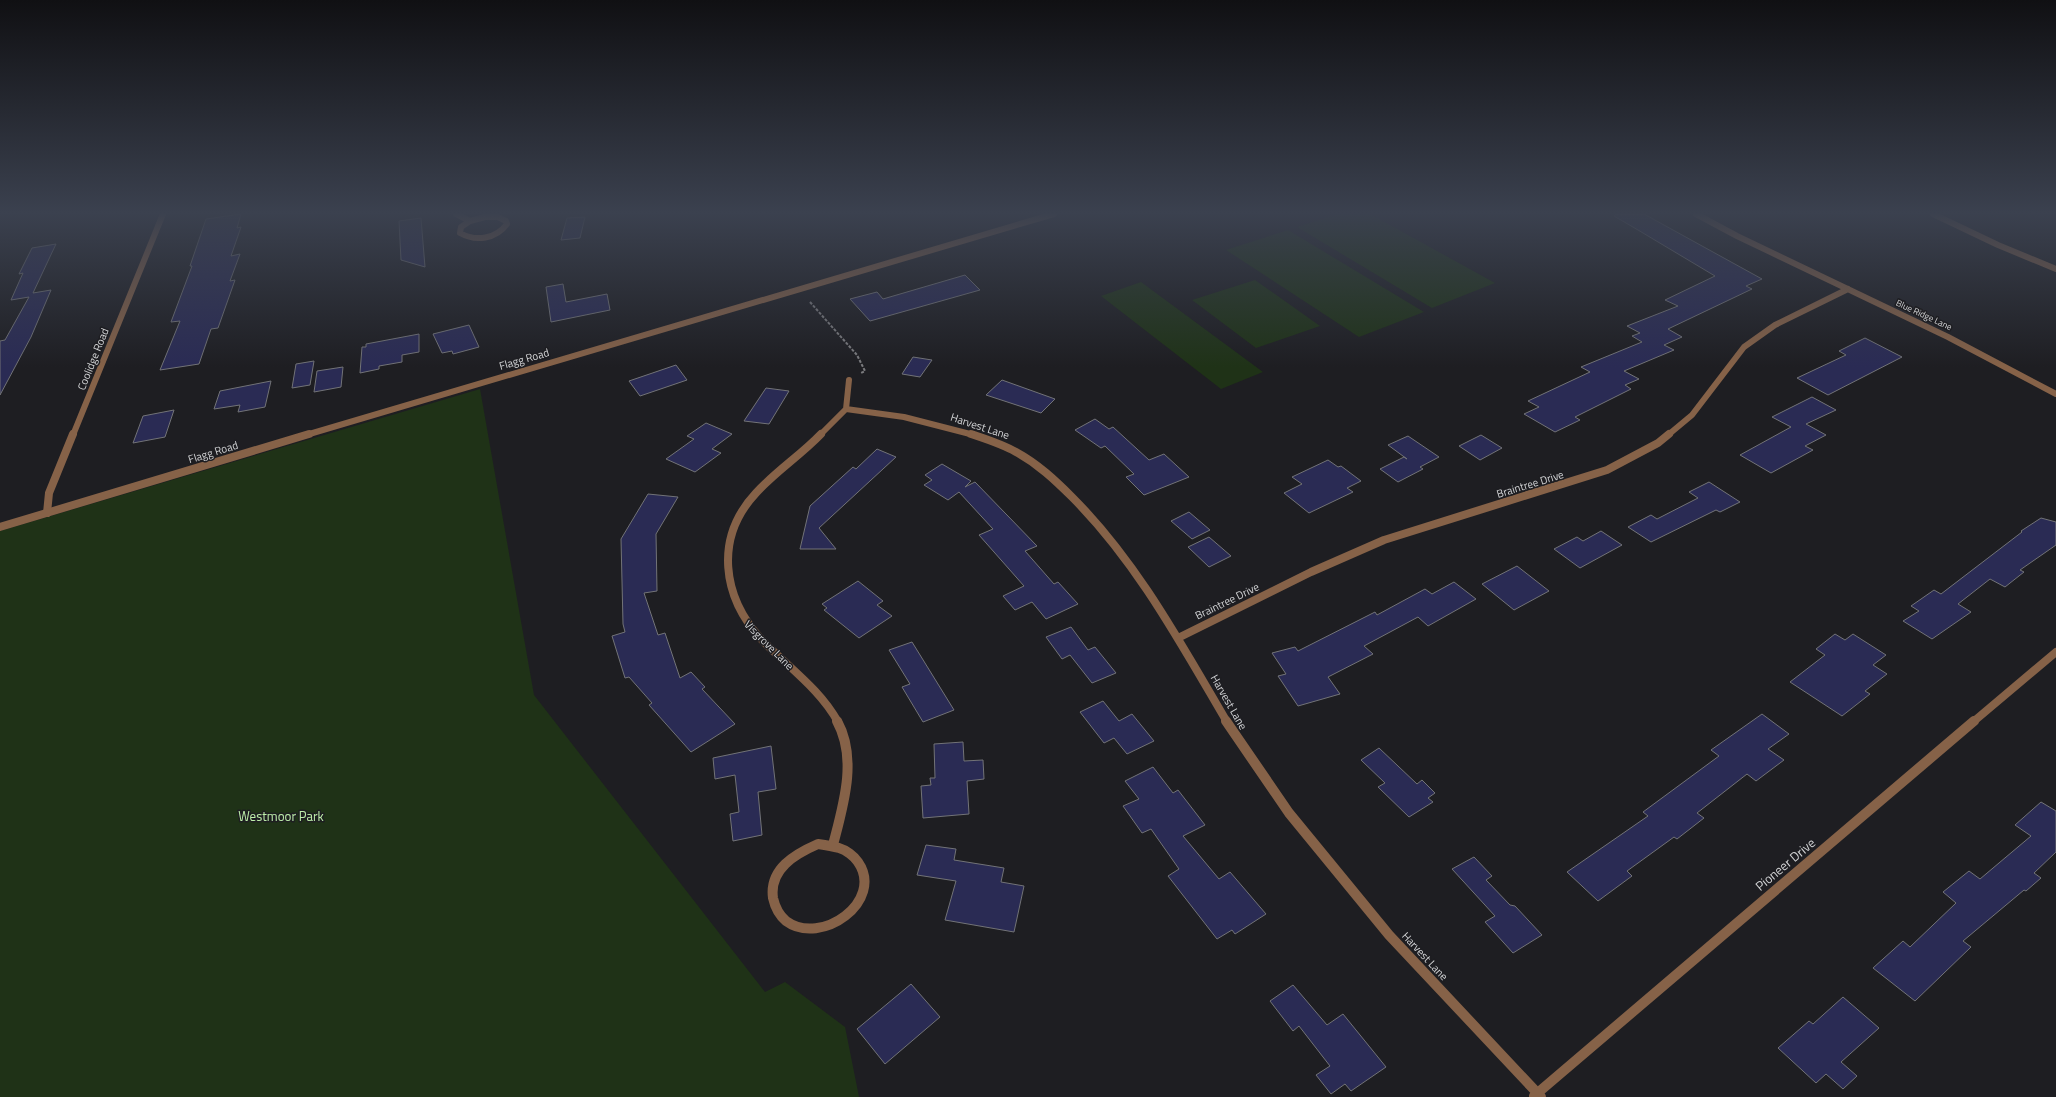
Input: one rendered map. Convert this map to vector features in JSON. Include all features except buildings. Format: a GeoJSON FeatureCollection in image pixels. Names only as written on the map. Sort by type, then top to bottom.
{"type":"FeatureCollection","features":[{"type":"Feature","properties":{"kind":"street","name":"Coolidge Road"},"geometry":{"type":"LineString","coordinates":[[47,513],[49,493],[141,265]]}},
{"type":"Feature","properties":{"kind":"street","name":"Flagg Road"},"geometry":{"type":"LineString","coordinates":[[0,527],[478,383],[880,265]]}},
{"type":"Feature","properties":{"kind":"street","name":"Blue Ridge Lane"},"geometry":{"type":"LineString","coordinates":[[1800,265],[1948,336],[2056,394]]}},
{"type":"Feature","properties":{"kind":"street","name":"Braintree Drive"},"geometry":{"type":"LineString","coordinates":[[1178,638],[1311,572],[1384,540],[1576,481],[1614,466],[1658,443],[1692,415],[1744,347],[1775,325],[1848,289]]}},
{"type":"Feature","properties":{"kind":"street"},"geometry":{"type":"LineString","coordinates":[[846,409],[849,380]]}},
{"type":"Feature","properties":{"kind":"street","name":"Harvest Lane"},"geometry":{"type":"LineString","coordinates":[[846,409],[904,417],[965,432],[1001,444],[1017,452],[1048,473],[1092,517],[1121,552],[1178,638],[1232,732],[1289,813],[1389,935],[1537,1096]]}},
{"type":"Feature","properties":{"kind":"street","name":"Visgrove Lane"},"geometry":{"type":"LineString","coordinates":[[833,845],[848,782],[848,760],[844,737],[836,717],[811,686],[759,638],[741,616],[731,592],[727,568],[729,545],[736,522],[749,500],[846,409]]}},
{"type":"Feature","properties":{"kind":"street","name":"Pioneer Drive"},"geometry":{"type":"LineString","coordinates":[[1537,1096],[2056,652]]}},
{"type":"Feature","properties":{"kind":"street"},"geometry":{"type":"LineString","coordinates":[[818,844],[833,845],[846,849],[857,858],[863,869],[865,882],[862,896],[855,909],[838,922],[813,929],[797,927],[784,920],[776,909],[773,895],[774,882],[779,870],[803,850],[818,844]]}},
{"type":"Feature","properties":{"kind":"path"},"geometry":{"type":"LineString","coordinates":[[806,297],[857,355],[865,371],[849,380]]}},
{"type":"Feature","properties":{"kind":"green space"},"geometry":{"type":"Polygon","coordinates":[[[1249,265],[1346,265],[1424,312],[1359,337],[1249,265]]]}},
{"type":"Feature","properties":{"kind":"green space"},"geometry":{"type":"Polygon","coordinates":[[[1361,265],[1463,265],[1495,283],[1432,308],[1361,265]]]}},
{"type":"Feature","properties":{"kind":"green space"},"geometry":{"type":"Polygon","coordinates":[[[1255,280],[1320,326],[1256,348],[1192,300],[1255,280]]]}},
{"type":"Feature","properties":{"kind":"green space"},"geometry":{"type":"Polygon","coordinates":[[[1141,282],[1263,372],[1221,389],[1101,296],[1141,282]]]}},
{"type":"Feature","properties":{"kind":"green space","name":"Westmoor Park"},"geometry":{"type":"Polygon","coordinates":[[[480,389],[534,695],[765,992],[785,982],[845,1027],[859,1097],[0,1097],[0,531],[480,389]]]}}]}
